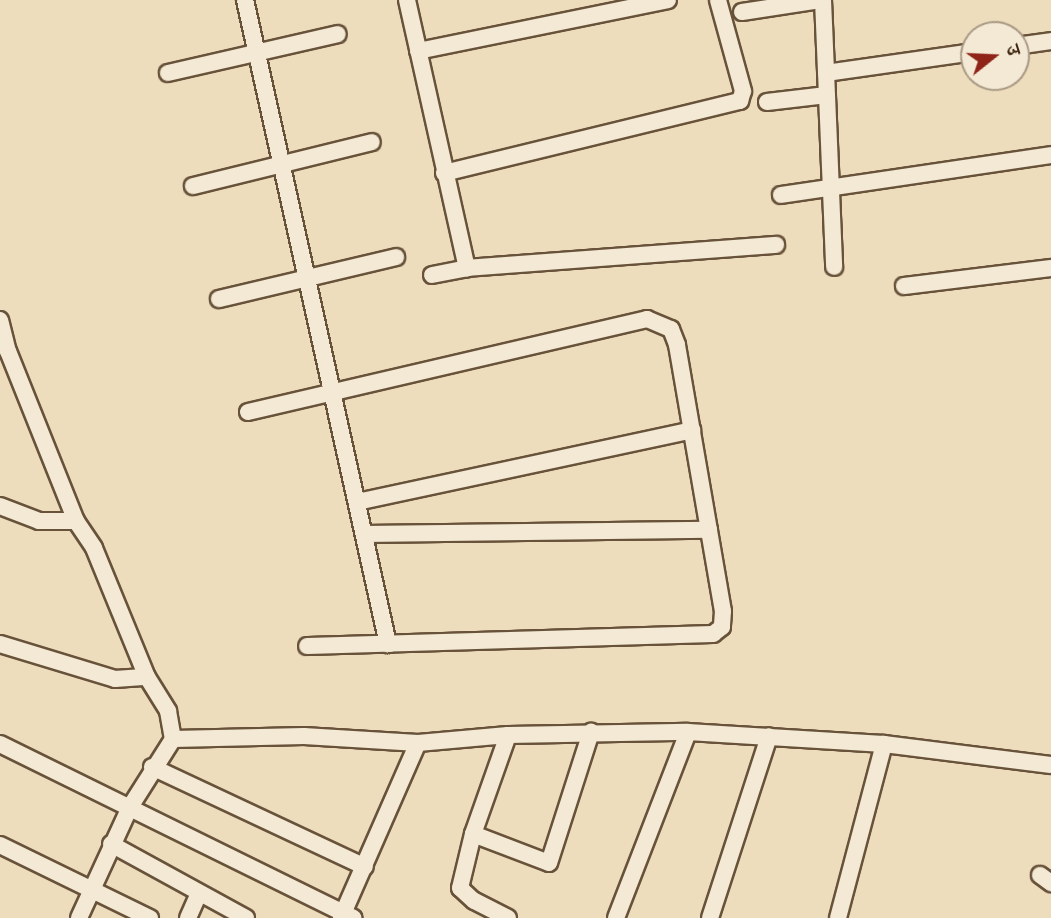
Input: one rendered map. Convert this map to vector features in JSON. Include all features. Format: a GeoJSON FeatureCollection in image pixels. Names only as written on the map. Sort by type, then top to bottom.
{"type":"FeatureCollection","features":[{"type":"Feature","properties":{"kind":"street"},"geometry":{"type":"LineString","coordinates":[[245,0],[388,644]]}},
{"type":"Feature","properties":{"kind":"street"},"geometry":{"type":"LineString","coordinates":[[407,0],[467,268]]}},
{"type":"Feature","properties":{"kind":"street"},"geometry":{"type":"LineString","coordinates":[[418,51],[668,0]]}},
{"type":"Feature","properties":{"kind":"street"},"geometry":{"type":"LineString","coordinates":[[444,173],[740,102],[743,91],[718,0]]}},
{"type":"Feature","properties":{"kind":"street"},"geometry":{"type":"LineString","coordinates":[[742,12],[821,0],[834,267]]}},
{"type":"Feature","properties":{"kind":"street"},"geometry":{"type":"LineString","coordinates":[[168,73],[338,34]]}},
{"type":"Feature","properties":{"kind":"street"},"geometry":{"type":"LineString","coordinates":[[1030,44],[1051,41]]}},
{"type":"Feature","properties":{"kind":"street"},"geometry":{"type":"LineString","coordinates":[[825,73],[960,54]]}},
{"type":"Feature","properties":{"kind":"street"},"geometry":{"type":"LineString","coordinates":[[766,102],[827,95]]}},
{"type":"Feature","properties":{"kind":"street"},"geometry":{"type":"LineString","coordinates":[[192,186],[372,142]]}},
{"type":"Feature","properties":{"kind":"street"},"geometry":{"type":"LineString","coordinates":[[781,195],[1051,155]]}},
{"type":"Feature","properties":{"kind":"street"},"geometry":{"type":"LineString","coordinates":[[432,275],[467,268],[776,245]]}},
{"type":"Feature","properties":{"kind":"street"},"geometry":{"type":"LineString","coordinates":[[219,299],[396,257]]}},
{"type":"Feature","properties":{"kind":"street"},"geometry":{"type":"LineString","coordinates":[[904,286],[1051,268]]}},
{"type":"Feature","properties":{"kind":"street"},"geometry":{"type":"LineString","coordinates":[[248,412],[647,319],[671,328],[692,430],[723,611],[722,627],[713,635],[307,646]]}},
{"type":"Feature","properties":{"kind":"street"},"geometry":{"type":"LineString","coordinates":[[0,320],[4,350],[76,521],[94,548],[147,677],[168,711],[173,739],[152,767],[130,807],[79,918]]}},
{"type":"Feature","properties":{"kind":"street"},"geometry":{"type":"LineString","coordinates":[[357,502],[692,430]]}},
{"type":"Feature","properties":{"kind":"street"},"geometry":{"type":"LineString","coordinates":[[0,506],[39,521],[76,521]]}},
{"type":"Feature","properties":{"kind":"street"},"geometry":{"type":"LineString","coordinates":[[364,534],[709,530]]}},
{"type":"Feature","properties":{"kind":"street"},"geometry":{"type":"LineString","coordinates":[[0,644],[115,679],[147,677]]}},
{"type":"Feature","properties":{"kind":"street"},"geometry":{"type":"LineString","coordinates":[[473,834],[549,863],[591,732]]}},
{"type":"Feature","properties":{"kind":"street"},"geometry":{"type":"LineString","coordinates":[[173,739],[304,736],[418,743],[508,735],[688,732],[884,744],[1051,765]]}},
{"type":"Feature","properties":{"kind":"street"},"geometry":{"type":"LineString","coordinates":[[616,918],[688,732]]}},
{"type":"Feature","properties":{"kind":"street"},"geometry":{"type":"LineString","coordinates":[[508,735],[473,834],[460,888],[474,901],[508,918]]}},
{"type":"Feature","properties":{"kind":"street"},"geometry":{"type":"LineString","coordinates":[[710,918],[768,736]]}},
{"type":"Feature","properties":{"kind":"street"},"geometry":{"type":"LineString","coordinates":[[0,744],[346,916],[418,743]]}},
{"type":"Feature","properties":{"kind":"street"},"geometry":{"type":"LineString","coordinates":[[838,918],[884,744]]}},
{"type":"Feature","properties":{"kind":"street"},"geometry":{"type":"LineString","coordinates":[[152,767],[365,867]]}},
{"type":"Feature","properties":{"kind":"street"},"geometry":{"type":"LineString","coordinates":[[111,844],[246,918]]}},
{"type":"Feature","properties":{"kind":"street"},"geometry":{"type":"LineString","coordinates":[[0,845],[149,918]]}},
{"type":"Feature","properties":{"kind":"street"},"geometry":{"type":"LineString","coordinates":[[188,918],[199,893]]}}]}
